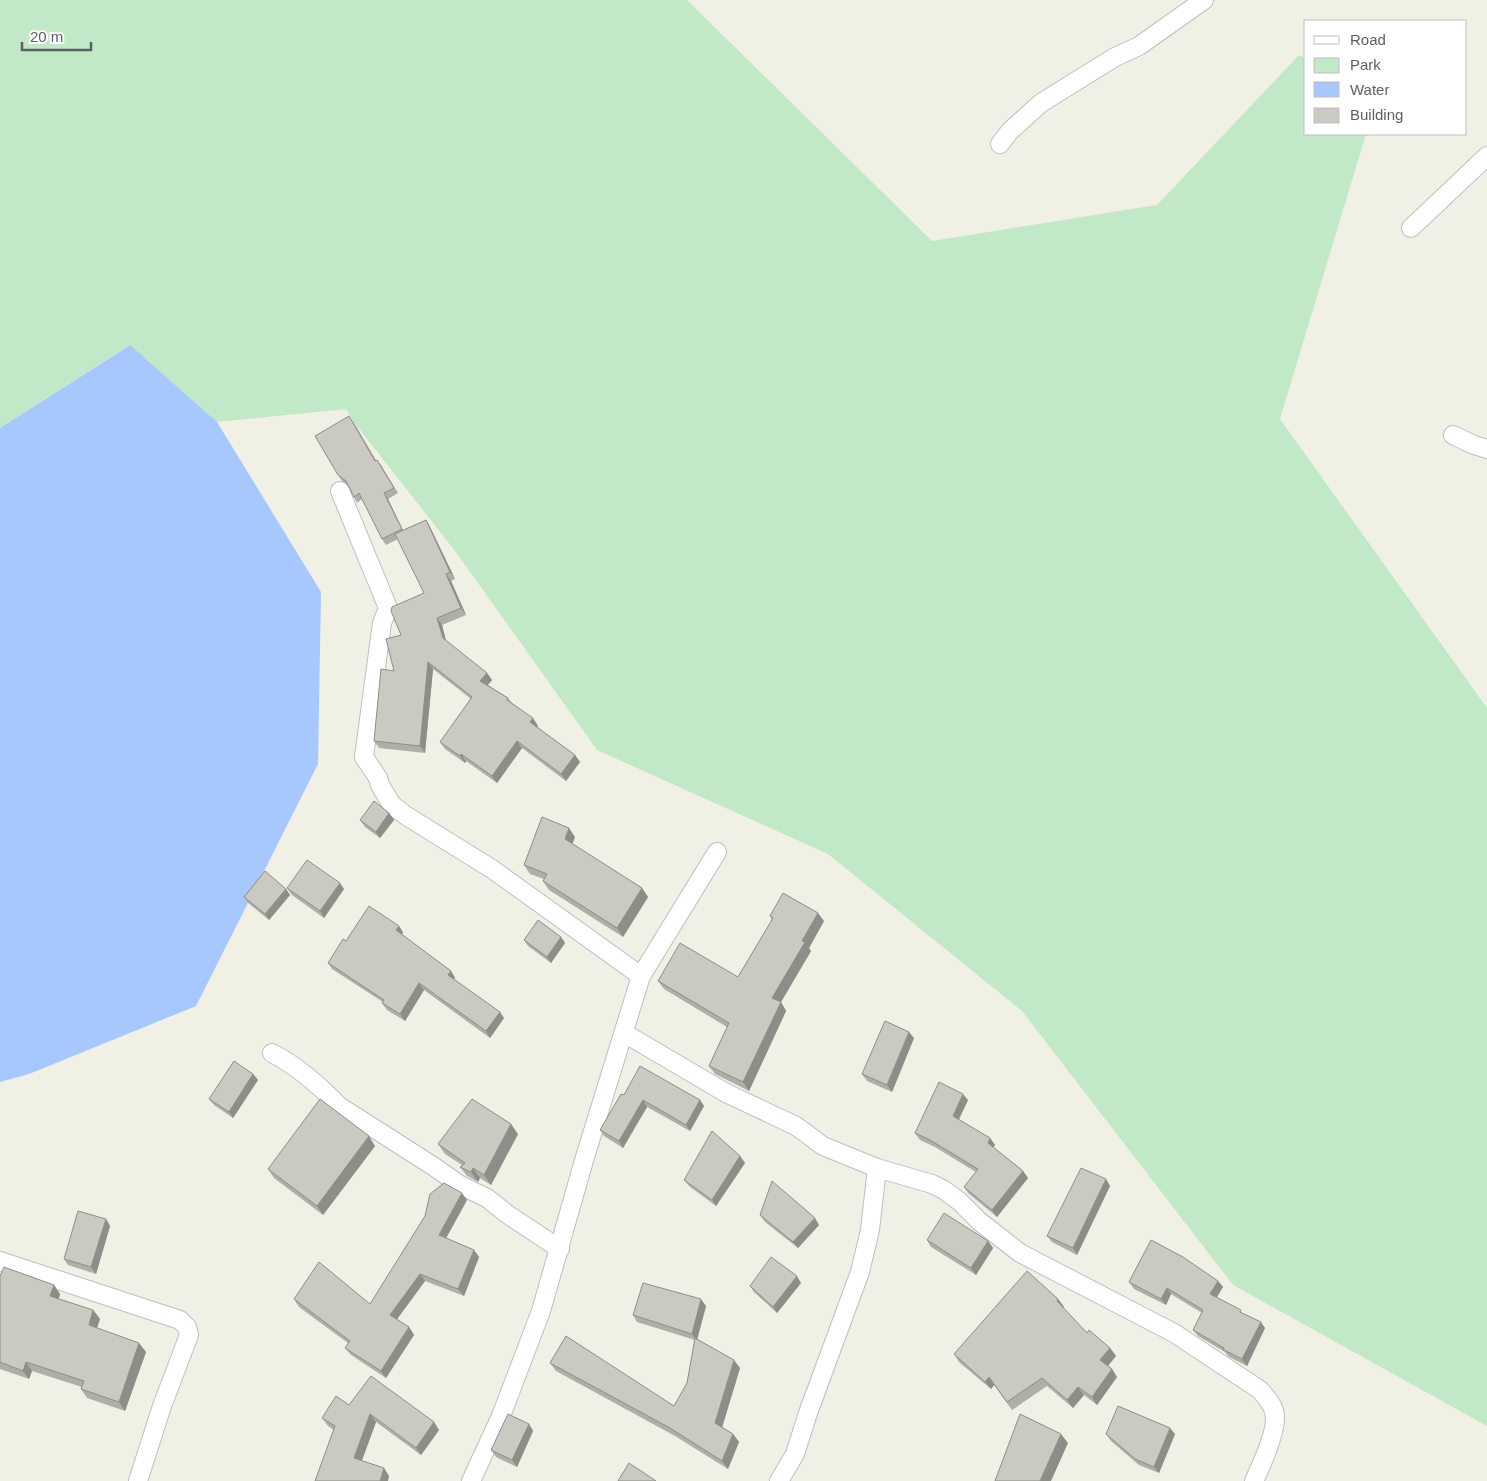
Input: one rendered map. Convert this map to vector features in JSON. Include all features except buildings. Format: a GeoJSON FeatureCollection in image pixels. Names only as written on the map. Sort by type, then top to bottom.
{"type":"FeatureCollection","features":[{"type":"Feature","properties":{"kind":"street"},"geometry":{"type":"LineString","coordinates":[[1000,144],[1010,130],[1041,103],[1115,57],[1139,46],[1204,0]]}},
{"type":"Feature","properties":{"kind":"street"},"geometry":{"type":"LineString","coordinates":[[1411,228],[1487,156]]}},
{"type":"Feature","properties":{"kind":"street"},"geometry":{"type":"LineString","coordinates":[[1453,435],[1487,449]]}},
{"type":"Feature","properties":{"kind":"street"},"geometry":{"type":"LineString","coordinates":[[340,491],[388,608],[382,623],[364,757],[378,778],[392,805],[492,869],[641,976]]}},
{"type":"Feature","properties":{"kind":"street"},"geometry":{"type":"LineString","coordinates":[[471,1481],[501,1416],[541,1311],[641,976],[717,852]]}},
{"type":"Feature","properties":{"kind":"street"},"geometry":{"type":"LineString","coordinates":[[624,1032],[726,1093],[796,1126],[823,1146],[877,1168],[932,1184],[944,1190],[979,1222],[1020,1253],[1174,1334],[1260,1390],[1269,1401],[1276,1417],[1264,1460],[1254,1481]]}},
{"type":"Feature","properties":{"kind":"street"},"geometry":{"type":"LineString","coordinates":[[272,1053],[287,1061],[326,1092],[338,1106],[434,1166],[460,1185],[487,1198],[507,1214],[560,1249]]}},
{"type":"Feature","properties":{"kind":"street"},"geometry":{"type":"LineString","coordinates":[[779,1481],[794,1454],[860,1272],[870,1230],[877,1168]]}},
{"type":"Feature","properties":{"kind":"street"},"geometry":{"type":"LineString","coordinates":[[0,1261],[180,1320],[187,1326],[189,1335],[162,1406],[138,1481]]}},
{"type":"Feature","properties":{"kind":"green space"},"geometry":{"type":"Polygon","coordinates":[[[0,0],[687,0],[932,241],[1157,205],[1299,55],[1304,58],[1304,135],[1366,135],[1280,419],[1487,708],[1487,1426],[1233,1285],[1022,1011],[828,854],[597,750],[455,551],[353,421],[346,409],[217,422],[129,345],[0,428],[0,0]]]}},
{"type":"Feature","properties":{"kind":"water"},"geometry":{"type":"Polygon","coordinates":[[[130,345],[217,422],[321,592],[318,764],[196,1006],[29,1074],[0,1082],[0,428],[130,345]]]}}]}
